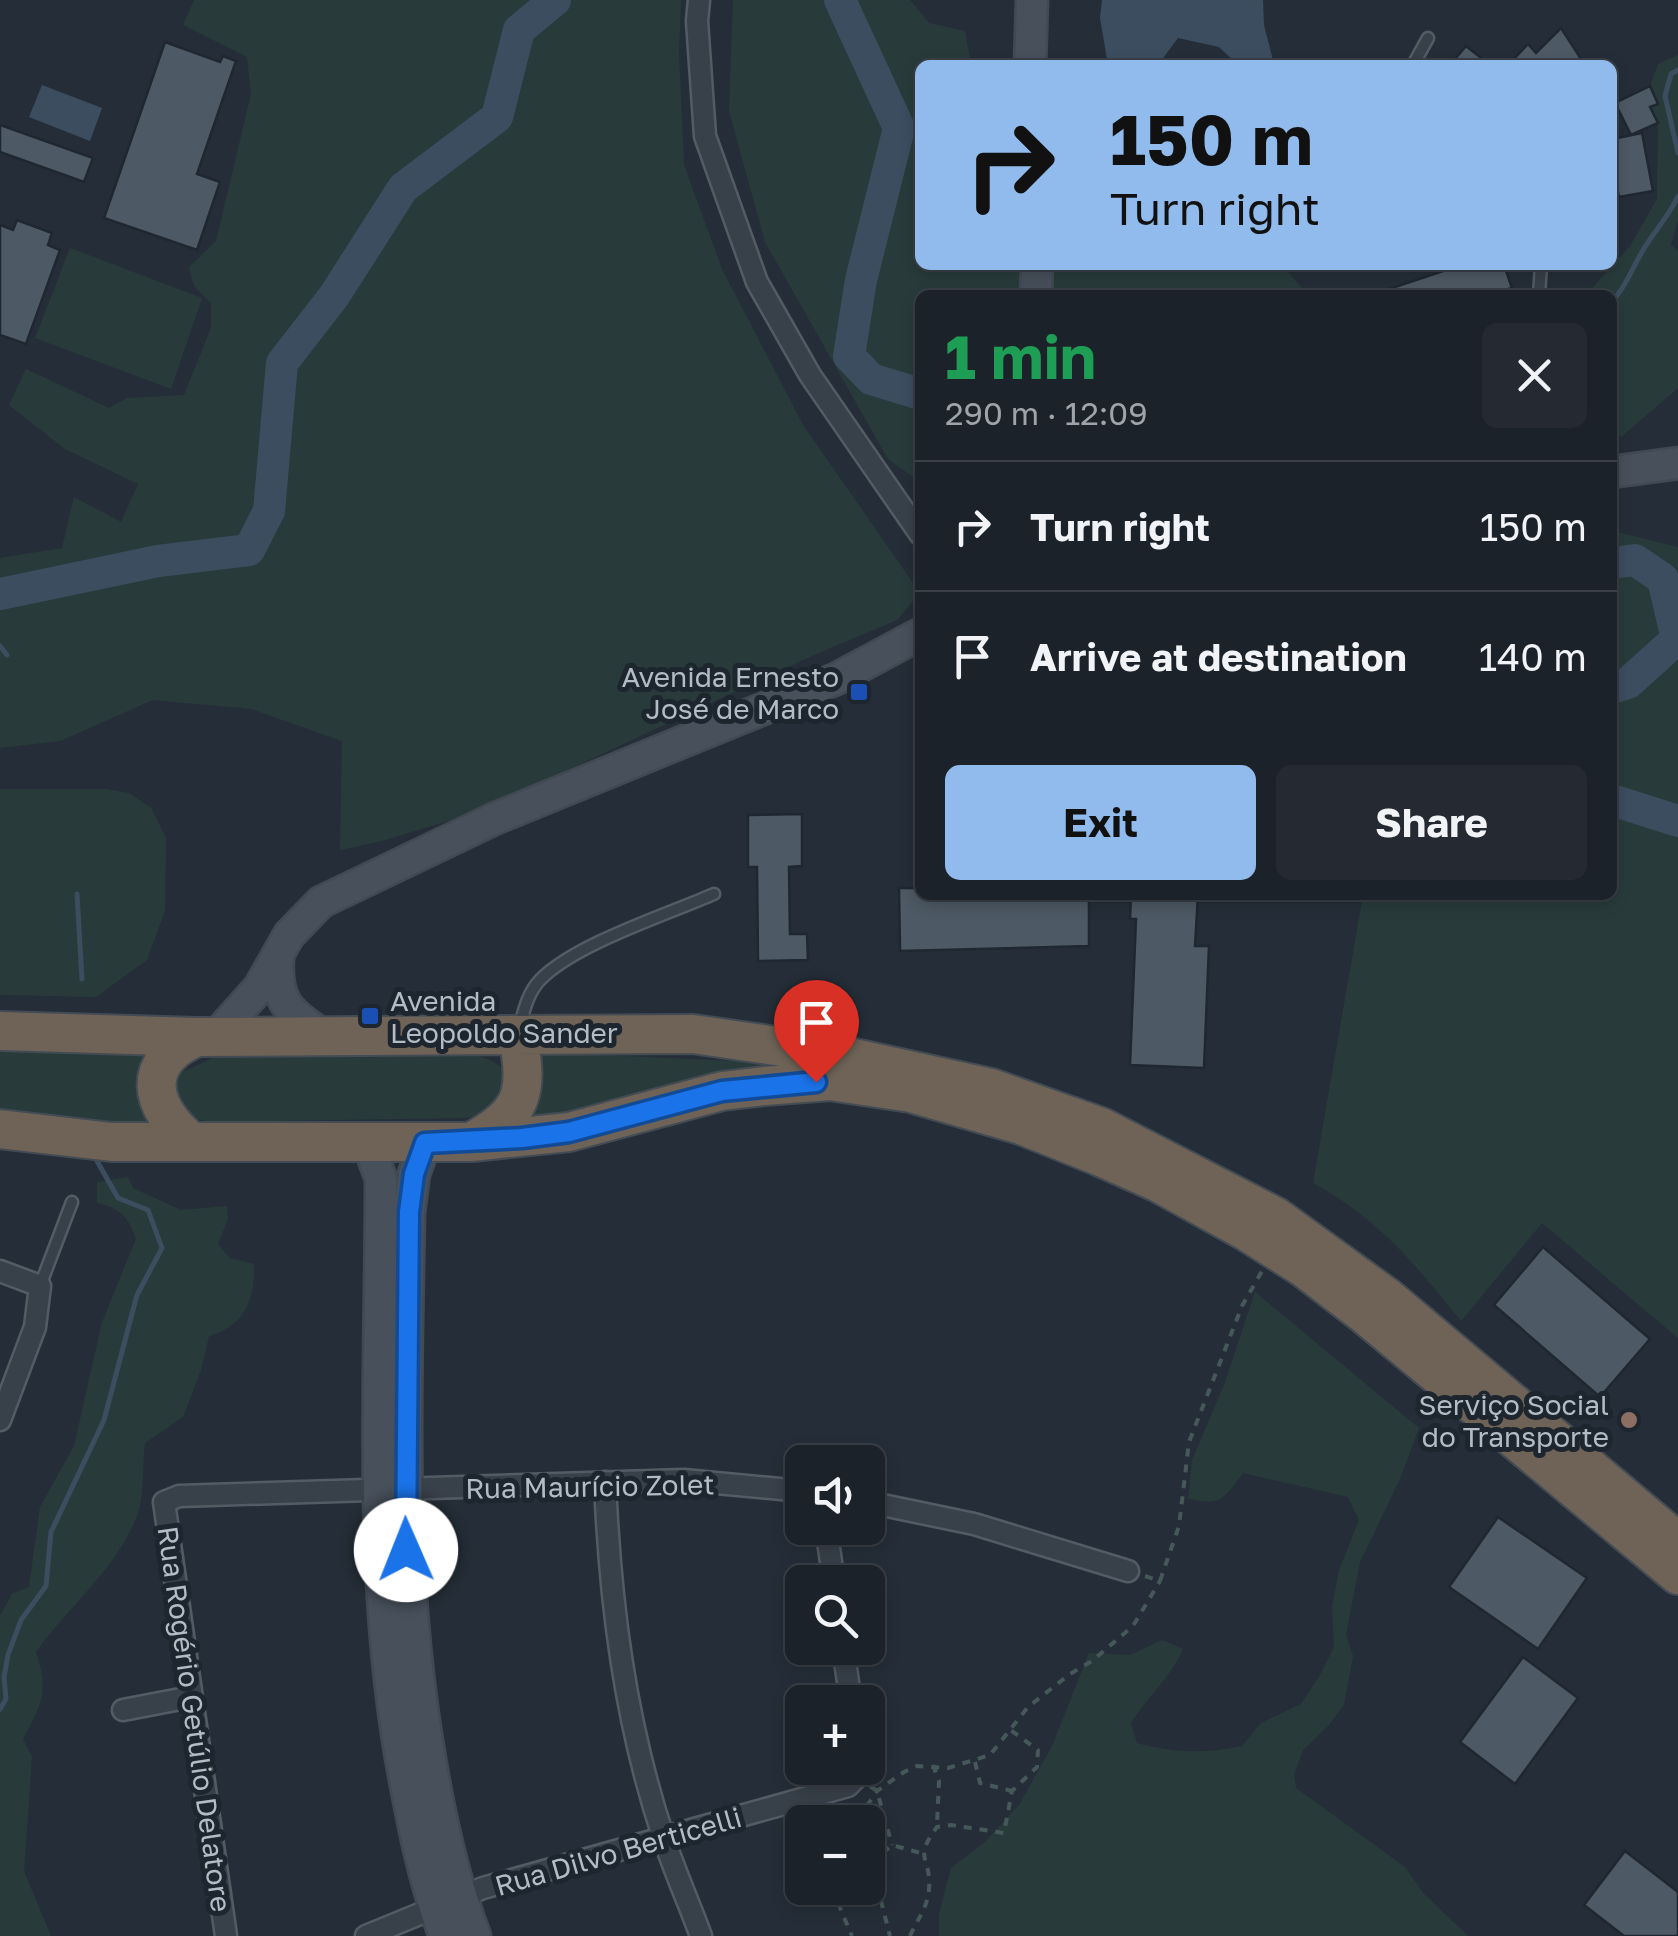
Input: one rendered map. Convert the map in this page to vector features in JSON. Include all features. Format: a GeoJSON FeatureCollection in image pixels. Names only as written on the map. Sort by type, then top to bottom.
{"type":"FeatureCollection","features":[{"type":"Feature","properties":{"kind":"highway"},"geometry":{"type":"LineString","coordinates":[[0,1031],[206,1037],[693,1034],[786,1046],[991,1088],[1101,1128],[1276,1217],[1402,1310],[1678,1542]]}},
{"type":"Feature","properties":{"kind":"highway"},"geometry":{"type":"LineString","coordinates":[[471,1142],[507,1120],[518,1103],[524,1088],[518,1035]]}},
{"type":"Feature","properties":{"kind":"highway"},"geometry":{"type":"LineString","coordinates":[[192,1142],[162,1112],[157,1094],[158,1075],[166,1058],[180,1044],[206,1037]]}},
{"type":"Feature","properties":{"kind":"highway"},"geometry":{"type":"LineString","coordinates":[[0,1128],[112,1142],[471,1142],[569,1132],[722,1091],[830,1081],[912,1092],[1050,1136],[1160,1183],[1275,1250],[1364,1314],[1678,1575]]}},
{"type":"Feature","properties":{"kind":"street"},"geometry":{"type":"LineString","coordinates":[[699,0],[705,136],[757,282],[810,375],[915,527]]}},
{"type":"Feature","properties":{"kind":"street"},"geometry":{"type":"LineString","coordinates":[[1030,60],[1032,0]]}},
{"type":"Feature","properties":{"kind":"street"},"geometry":{"type":"LineString","coordinates":[[1617,471],[1678,463]]}},
{"type":"Feature","properties":{"kind":"street"},"geometry":{"type":"LineString","coordinates":[[206,1037],[259,988],[303,919],[321,902],[494,820],[836,679],[915,637]]}},
{"type":"Feature","properties":{"kind":"street"},"geometry":{"type":"LineString","coordinates":[[278,958],[276,981],[283,1001],[325,1037]]}},
{"type":"Feature","properties":{"kind":"street"},"geometry":{"type":"LineString","coordinates":[[391,1491],[409,1212],[414,1174],[425,1143]]}},
{"type":"Feature","properties":{"kind":"street"},"geometry":{"type":"LineString","coordinates":[[368,1144],[381,1179],[391,1491],[434,1785],[447,1914],[475,1936]]}},
{"type":"Feature","properties":{"kind":"street"},"geometry":{"type":"LineString","coordinates":[[0,1271],[40,1286],[35,1327],[0,1420]]}},
{"type":"Feature","properties":{"kind":"street","name":"Rua Maurício Zolet"},"geometry":{"type":"LineString","coordinates":[[164,1502],[179,1496],[684,1480],[785,1490]]}},
{"type":"Feature","properties":{"kind":"street"},"geometry":{"type":"LineString","coordinates":[[605,1482],[621,1663],[632,1721],[664,1838],[702,1936]]}},
{"type":"Feature","properties":{"kind":"street","name":"Rua Rogério Getúlio Delatore"},"geometry":{"type":"LineString","coordinates":[[164,1502],[226,1936]]}},
{"type":"Feature","properties":{"kind":"street"},"geometry":{"type":"LineString","coordinates":[[885,1506],[991,1528],[1128,1570]]}},
{"type":"Feature","properties":{"kind":"street"},"geometry":{"type":"LineString","coordinates":[[123,1710],[191,1697]]}},
{"type":"Feature","properties":{"kind":"street","name":"Rua Dilvo Berticelli"},"geometry":{"type":"LineString","coordinates":[[366,1936],[447,1914],[664,1838],[849,1785]]}},
{"type":"Feature","properties":{"kind":"lane"},"geometry":{"type":"LineString","coordinates":[[1415,60],[1428,38]]}},
{"type":"Feature","properties":{"kind":"lane"},"geometry":{"type":"LineString","coordinates":[[518,1035],[527,998],[541,979],[570,958],[714,894]]}},
{"type":"Feature","properties":{"kind":"lane"},"geometry":{"type":"LineString","coordinates":[[40,1286],[72,1202]]}},
{"type":"Feature","properties":{"kind":"path"},"geometry":{"type":"LineString","coordinates":[[867,1805],[877,1790],[917,1766],[948,1768],[990,1756],[1028,1707],[1092,1662],[1133,1626],[1160,1582],[1179,1526],[1189,1442],[1242,1306],[1275,1250]]}},
{"type":"Feature","properties":{"kind":"path"},"geometry":{"type":"LineString","coordinates":[[1128,1570],[1160,1582]]}},
{"type":"Feature","properties":{"kind":"path"},"geometry":{"type":"LineString","coordinates":[[937,1826],[951,1824],[1004,1833],[1012,1791],[1037,1766],[1040,1754],[1009,1729]]}},
{"type":"Feature","properties":{"kind":"path"},"geometry":{"type":"LineString","coordinates":[[975,1762],[980,1783],[1012,1791]]}},
{"type":"Feature","properties":{"kind":"path"},"geometry":{"type":"LineString","coordinates":[[910,1936],[927,1904],[930,1883],[923,1845],[937,1826],[939,1780],[934,1765]]}},
{"type":"Feature","properties":{"kind":"path"},"geometry":{"type":"LineString","coordinates":[[877,1790],[892,1845]]}},
{"type":"Feature","properties":{"kind":"path"},"geometry":{"type":"LineString","coordinates":[[892,1845],[924,1854]]}},
{"type":"Feature","properties":{"kind":"path"},"geometry":{"type":"LineString","coordinates":[[885,1851],[892,1845]]}},
{"type":"Feature","properties":{"kind":"path"},"geometry":{"type":"LineString","coordinates":[[839,1905],[852,1936]]}},
{"type":"Feature","properties":{"kind":"path"},"geometry":{"type":"LineString","coordinates":[[882,1905],[890,1936]]}},
{"type":"Feature","properties":{"kind":"green space"},"geometry":{"type":"Polygon","coordinates":[[[194,0],[681,0],[684,165],[722,269],[803,425],[915,586],[915,599],[897,620],[480,811],[340,850],[342,741],[251,709],[153,700],[60,741],[0,748],[0,558],[62,548],[74,497],[121,522],[138,484],[65,449],[9,405],[26,369],[109,408],[127,398],[184,395],[211,328],[211,303],[194,286],[189,267],[216,241],[251,94],[247,57],[183,25],[194,0]]]}},
{"type":"Feature","properties":{"kind":"green space"},"geometry":{"type":"Polygon","coordinates":[[[733,0],[910,0],[929,23],[965,31],[970,60],[915,60],[915,270],[1283,270],[1304,290],[915,290],[915,478],[888,459],[765,242],[729,111],[733,0]]]}},
{"type":"Feature","properties":{"kind":"green space"},"geometry":{"type":"Polygon","coordinates":[[[1678,55],[1678,220],[1671,245],[1678,251],[1678,388],[1621,437],[1617,432],[1617,290],[1590,290],[1608,270],[1617,270],[1617,260],[1630,246],[1657,199],[1658,123],[1651,107],[1658,103],[1650,86],[1658,64],[1678,55]]]}},
{"type":"Feature","properties":{"kind":"green space"},"geometry":{"type":"Polygon","coordinates":[[[70,248],[202,298],[171,389],[35,338],[70,248]]]}},
{"type":"Feature","properties":{"kind":"green space"},"geometry":{"type":"Polygon","coordinates":[[[1617,532],[1678,547],[1678,1338],[1542,1223],[1461,1321],[1376,1227],[1313,1183],[1362,900],[1617,900],[1617,532]]]}},
{"type":"Feature","properties":{"kind":"green space"},"geometry":{"type":"Polygon","coordinates":[[[0,789],[106,789],[129,793],[151,808],[166,838],[165,911],[147,960],[96,997],[0,995],[0,789]]]}},
{"type":"Feature","properties":{"kind":"green space"},"geometry":{"type":"Polygon","coordinates":[[[0,1048],[155,1052],[145,1114],[152,1129],[0,1119],[0,1048]]]}},
{"type":"Feature","properties":{"kind":"green space"},"geometry":{"type":"Polygon","coordinates":[[[534,1052],[829,1065],[685,1081],[529,1124],[539,1087],[534,1052]]]}},
{"type":"Feature","properties":{"kind":"green space"},"geometry":{"type":"Polygon","coordinates":[[[219,1055],[475,1055],[497,1064],[510,1084],[491,1114],[466,1118],[211,1122],[186,1117],[171,1088],[178,1074],[219,1055]]]}},
{"type":"Feature","properties":{"kind":"green space"},"geometry":{"type":"Polygon","coordinates":[[[128,1177],[133,1188],[181,1210],[227,1206],[228,1219],[218,1244],[230,1258],[254,1264],[253,1288],[240,1318],[209,1336],[183,1417],[145,1443],[140,1503],[126,1539],[36,1652],[43,1688],[23,1739],[32,1757],[24,1871],[51,1936],[0,1936],[0,1616],[12,1594],[29,1587],[40,1507],[74,1446],[102,1322],[136,1239],[123,1215],[97,1203],[97,1182],[128,1177]]]}},
{"type":"Feature","properties":{"kind":"green space"},"geometry":{"type":"Polygon","coordinates":[[[1255,1292],[1419,1428],[1400,1479],[1360,1562],[1346,1635],[1353,1656],[1344,1705],[1303,1750],[1294,1774],[1296,1788],[1405,1867],[1424,1894],[1468,1936],[939,1936],[939,1914],[951,1868],[984,1843],[1019,1805],[1052,1746],[1089,1653],[1130,1655],[1162,1640],[1183,1649],[1131,1723],[1137,1743],[1202,1751],[1242,1746],[1261,1723],[1301,1704],[1334,1647],[1332,1607],[1339,1570],[1359,1520],[1348,1497],[1243,1473],[1215,1501],[1188,1498],[1192,1460],[1224,1385],[1255,1292]]]}},
{"type":"Feature","properties":{"kind":"water"},"geometry":{"type":"Polygon","coordinates":[[[1102,0],[1263,0],[1264,25],[1273,60],[1233,60],[1219,47],[1178,38],[1162,60],[1107,60],[1100,18],[1102,0]]]}},
{"type":"Feature","properties":{"kind":"water"},"geometry":{"type":"Polygon","coordinates":[[[42,85],[102,108],[90,141],[29,117],[42,85]]]}},
{"type":"Feature","properties":{"kind":"building"},"geometry":{"type":"Polygon","coordinates":[[[1561,28],[1582,60],[1513,60],[1528,44],[1536,53],[1561,28]]]}},
{"type":"Feature","properties":{"kind":"building"},"geometry":{"type":"Polygon","coordinates":[[[165,42],[220,62],[223,56],[236,61],[197,174],[220,182],[197,250],[104,218],[165,42]]]}},
{"type":"Feature","properties":{"kind":"building"},"geometry":{"type":"Polygon","coordinates":[[[1466,46],[1484,60],[1454,60],[1466,46]]]}},
{"type":"Feature","properties":{"kind":"building"},"geometry":{"type":"Polygon","coordinates":[[[1650,86],[1658,104],[1650,107],[1658,123],[1631,135],[1617,102],[1650,86]]]}},
{"type":"Feature","properties":{"kind":"building"},"geometry":{"type":"Polygon","coordinates":[[[0,125],[93,158],[84,182],[0,152],[0,125]]]}},
{"type":"Feature","properties":{"kind":"building"},"geometry":{"type":"Polygon","coordinates":[[[1642,133],[1653,191],[1619,197],[1617,138],[1642,133]]]}},
{"type":"Feature","properties":{"kind":"building"},"geometry":{"type":"Polygon","coordinates":[[[17,220],[52,233],[48,245],[60,250],[26,344],[0,335],[0,225],[13,230],[17,220]]]}},
{"type":"Feature","properties":{"kind":"building"},"geometry":{"type":"Polygon","coordinates":[[[1446,270],[1506,270],[1512,288],[1505,290],[1386,290],[1446,270]]]}},
{"type":"Feature","properties":{"kind":"building"},"geometry":{"type":"Polygon","coordinates":[[[802,814],[802,866],[789,867],[790,934],[807,934],[808,960],[758,961],[757,867],[748,867],[748,815],[802,814]]]}},
{"type":"Feature","properties":{"kind":"building"},"geometry":{"type":"Polygon","coordinates":[[[899,888],[915,888],[915,900],[1089,900],[1089,946],[900,951],[899,888]]]}},
{"type":"Feature","properties":{"kind":"building"},"geometry":{"type":"Polygon","coordinates":[[[1131,900],[1198,900],[1195,946],[1209,946],[1204,1068],[1130,1065],[1136,919],[1130,919],[1131,900]]]}},
{"type":"Feature","properties":{"kind":"building"},"geometry":{"type":"Polygon","coordinates":[[[1543,1247],[1650,1339],[1600,1397],[1494,1305],[1543,1247]]]}},
{"type":"Feature","properties":{"kind":"building"},"geometry":{"type":"Polygon","coordinates":[[[1498,1517],[1587,1578],[1538,1649],[1449,1587],[1498,1517]]]}},
{"type":"Feature","properties":{"kind":"building"},"geometry":{"type":"Polygon","coordinates":[[[1523,1657],[1578,1698],[1515,1784],[1460,1742],[1523,1657]]]}},
{"type":"Feature","properties":{"kind":"building"},"geometry":{"type":"Polygon","coordinates":[[[1625,1851],[1678,1892],[1678,1936],[1624,1936],[1584,1905],[1625,1851]]]}},
{"type":"Feature","properties":{"kind":"waterway"},"geometry":{"type":"LineString","coordinates":[[0,594],[158,561],[249,550],[269,511],[282,363],[334,296],[403,188],[497,117],[519,30],[555,0]]}},
{"type":"Feature","properties":{"kind":"waterway"},"geometry":{"type":"LineString","coordinates":[[840,0],[899,128],[861,280],[849,356],[871,379],[915,392]]}},
{"type":"Feature","properties":{"kind":"waterway"},"geometry":{"type":"LineString","coordinates":[[1678,70],[1671,74],[1665,96],[1678,153]]}},
{"type":"Feature","properties":{"kind":"waterway"},"geometry":{"type":"LineString","coordinates":[[1617,295],[1678,196]]}},
{"type":"Feature","properties":{"kind":"waterway"},"geometry":{"type":"LineString","coordinates":[[1617,562],[1635,560],[1663,579],[1677,639],[1628,683],[1617,686]]}},
{"type":"Feature","properties":{"kind":"waterway"},"geometry":{"type":"LineString","coordinates":[[0,646],[7,655]]}},
{"type":"Feature","properties":{"kind":"waterway"},"geometry":{"type":"LineString","coordinates":[[1617,802],[1678,821]]}},
{"type":"Feature","properties":{"kind":"waterway"},"geometry":{"type":"LineString","coordinates":[[77,894],[82,979]]}},
{"type":"Feature","properties":{"kind":"waterway"},"geometry":{"type":"LineString","coordinates":[[0,1709],[6,1699],[8,1655],[21,1620],[46,1586],[51,1532],[104,1420],[137,1295],[162,1248],[148,1210],[118,1198],[97,1161]]}},
{"type":"Feature","properties":{"kind":"place","name":"Avenida Ernesto José de Marco"},"geometry":{"type":"Point","coordinates":[859,692]}},
{"type":"Feature","properties":{"kind":"place","name":"Avenida Leopoldo Sander"},"geometry":{"type":"Point","coordinates":[370,1016]}},
{"type":"Feature","properties":{"kind":"place","name":"Serviço Social do Transporte"},"geometry":{"type":"Point","coordinates":[1629,1420]}},
{"type":"Feature","properties":{"kind":"route"},"geometry":{"type":"LineString","coordinates":[[406,1550],[409,1212],[414,1174],[425,1143],[569,1132],[722,1091],[816,1082]]}}]}
